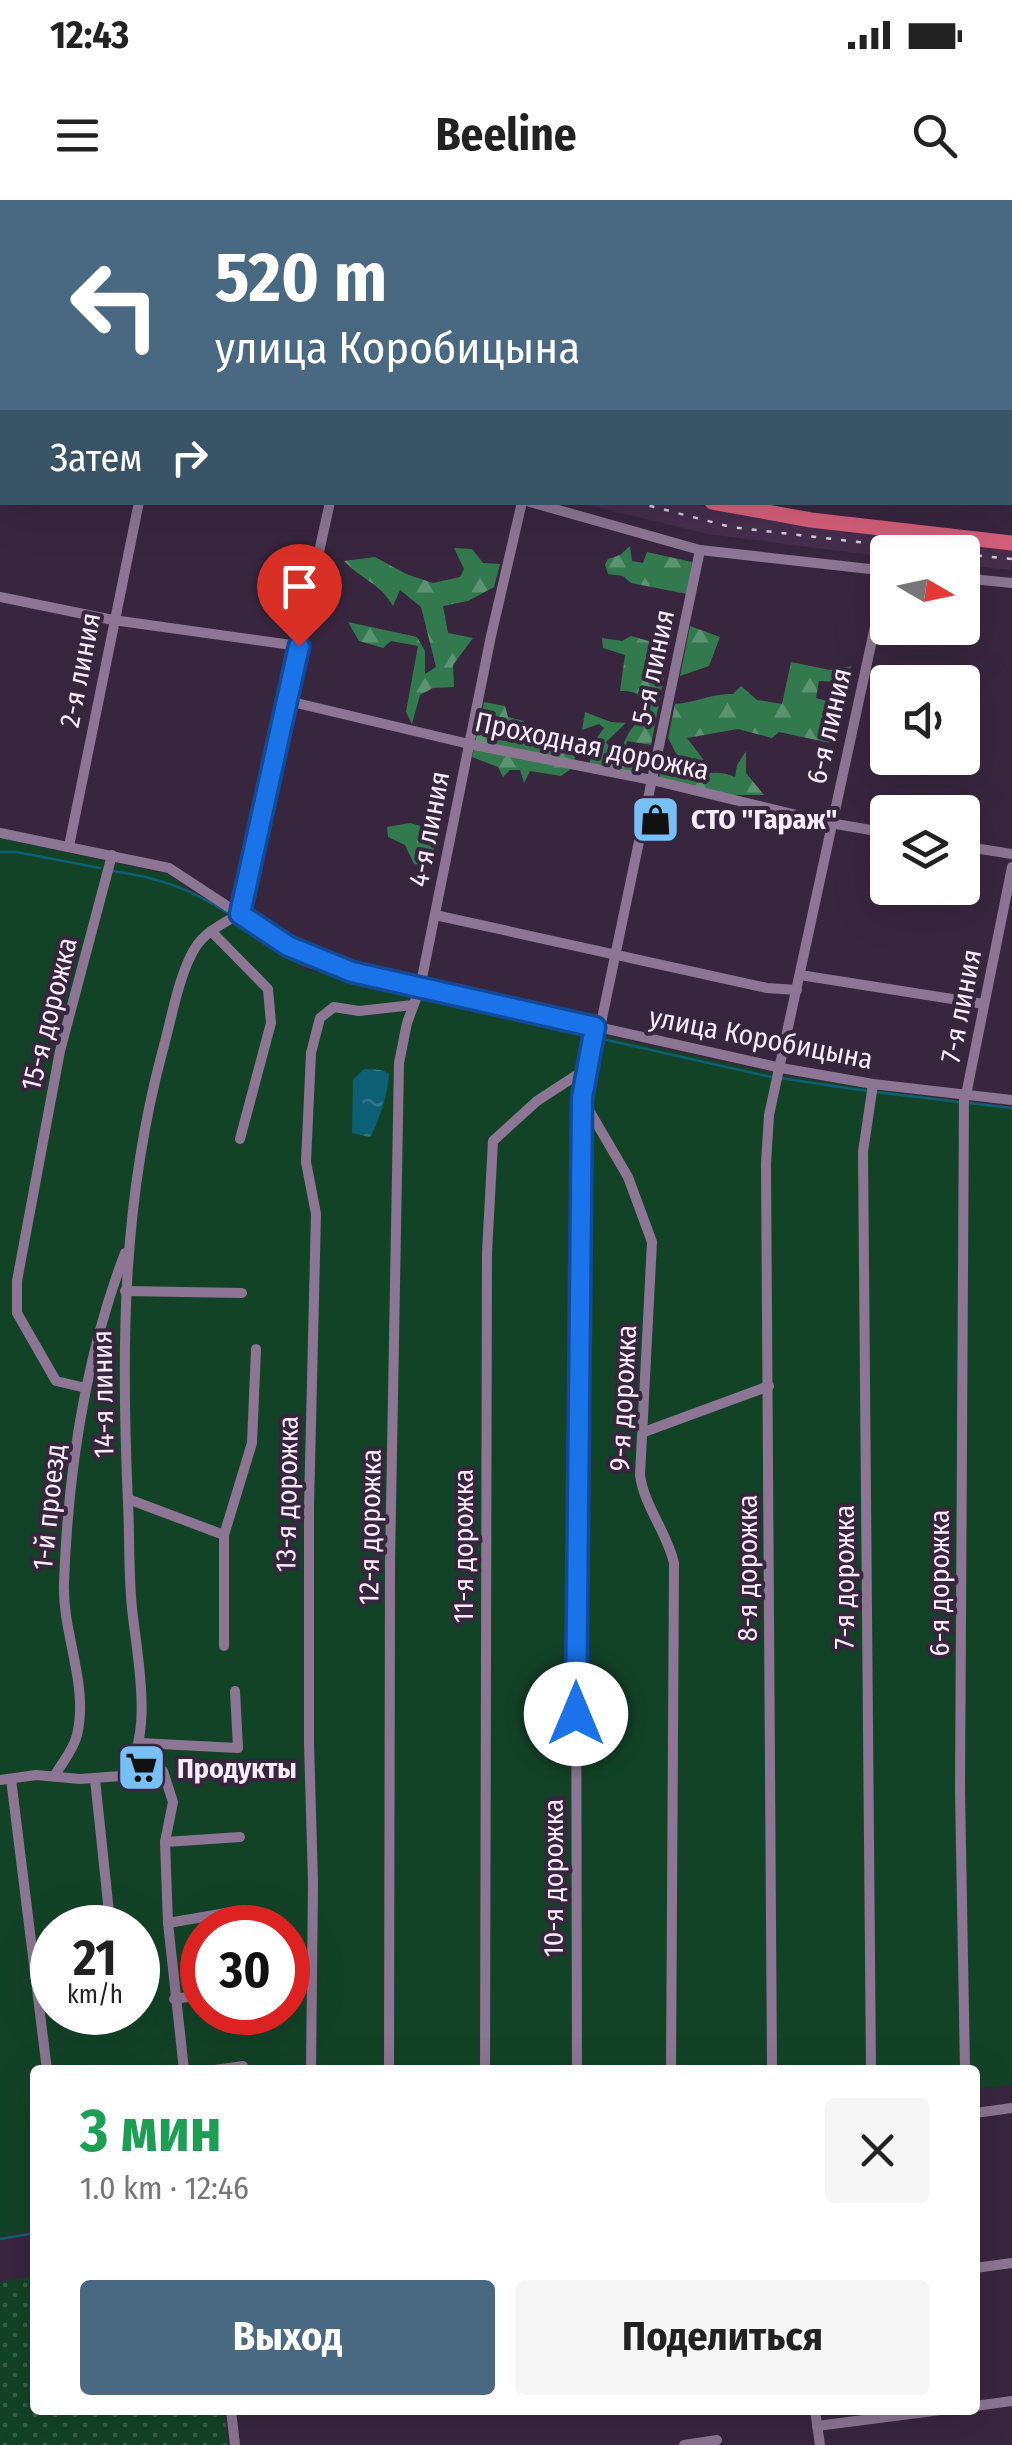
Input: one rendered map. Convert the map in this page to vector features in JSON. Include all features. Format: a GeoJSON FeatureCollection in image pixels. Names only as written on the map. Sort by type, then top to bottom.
{"type":"FeatureCollection","features":[{"type":"Feature","properties":{"kind":"highway"},"geometry":{"type":"LineString","coordinates":[[730,505],[890,531],[1012,542]]}},
{"type":"Feature","properties":{"kind":"highway"},"geometry":{"type":"LineString","coordinates":[[776,505],[890,522],[1012,533]]}},
{"type":"Feature","properties":{"kind":"street","name":"2-я линия"},"geometry":{"type":"LineString","coordinates":[[69,846],[138,505]]}},
{"type":"Feature","properties":{"kind":"street"},"geometry":{"type":"LineString","coordinates":[[240,914],[329,505]]}},
{"type":"Feature","properties":{"kind":"street","name":"4-я линия"},"geometry":{"type":"LineString","coordinates":[[420,988],[521,505]]}},
{"type":"Feature","properties":{"kind":"street"},"geometry":{"type":"LineString","coordinates":[[541,505],[700,550],[870,570]]}},
{"type":"Feature","properties":{"kind":"street","name":"5-я линия"},"geometry":{"type":"LineString","coordinates":[[597,1028],[700,550]]}},
{"type":"Feature","properties":{"kind":"street"},"geometry":{"type":"LineString","coordinates":[[980,579],[1012,582]]}},
{"type":"Feature","properties":{"kind":"street"},"geometry":{"type":"LineString","coordinates":[[0,597],[113,620],[299,646]]}},
{"type":"Feature","properties":{"kind":"street","name":"6-я линия"},"geometry":{"type":"LineString","coordinates":[[781,1068],[870,645]]}},
{"type":"Feature","properties":{"kind":"street","name":"Проходная дорожка"},"geometry":{"type":"LineString","coordinates":[[288,701],[469,744],[870,829]]}},
{"type":"Feature","properties":{"kind":"street","name":"улица Коробицына"},"geometry":{"type":"LineString","coordinates":[[0,833],[169,868],[288,946],[336,966],[781,1068],[872,1084],[1012,1100]]}},
{"type":"Feature","properties":{"kind":"street"},"geometry":{"type":"LineString","coordinates":[[980,849],[1012,854]]}},
{"type":"Feature","properties":{"kind":"street","name":"15-я дорожка"},"geometry":{"type":"LineString","coordinates":[[86,1388],[56,1381],[17,1314],[17,1282],[60,1051],[112,855]]}},
{"type":"Feature","properties":{"kind":"street","name":"7-я линия"},"geometry":{"type":"LineString","coordinates":[[965,1096],[1012,868]]}},
{"type":"Feature","properties":{"kind":"street","name":"14-я линия"},"geometry":{"type":"LineString","coordinates":[[139,1746],[142,1718],[131,1602],[124,1418],[125,1290],[137,1162],[179,990],[196,947],[211,931],[240,914]]}},
{"type":"Feature","properties":{"kind":"street"},"geometry":{"type":"LineString","coordinates":[[435,915],[766,988],[796,990]]}},
{"type":"Feature","properties":{"kind":"street"},"geometry":{"type":"LineString","coordinates":[[211,931],[268,989],[271,1023],[240,1140]]}},
{"type":"Feature","properties":{"kind":"street"},"geometry":{"type":"LineString","coordinates":[[800,974],[984,1004]]}},
{"type":"Feature","properties":{"kind":"street","name":"12-я дорожка"},"geometry":{"type":"LineString","coordinates":[[389,2065],[390,1562],[399,1063],[412,1005],[420,988]]}},
{"type":"Feature","properties":{"kind":"street","name":"13-я дорожка"},"geometry":{"type":"LineString","coordinates":[[310,2065],[309,1506],[316,1214],[306,1162],[311,1053],[320,1018],[334,1007],[359,1011],[412,1005]]}},
{"type":"Feature","properties":{"kind":"street","name":"10-я дорожка"},"geometry":{"type":"LineString","coordinates":[[577,2065],[582,1098],[597,1028]]}},
{"type":"Feature","properties":{"kind":"street","name":"8-я дорожка"},"geometry":{"type":"LineString","coordinates":[[772,2065],[766,1164],[769,1115],[781,1068]]}},
{"type":"Feature","properties":{"kind":"street","name":"11-я дорожка"},"geometry":{"type":"LineString","coordinates":[[485,2065],[486,1272],[493,1141],[538,1101],[586,1069]]}},
{"type":"Feature","properties":{"kind":"street","name":"7-я дорожка"},"geometry":{"type":"LineString","coordinates":[[870,2065],[863,1152],[872,1084]]}},
{"type":"Feature","properties":{"kind":"street","name":"6-я дорожка"},"geometry":{"type":"LineString","coordinates":[[965,1096],[960,1792],[965,2065]]}},
{"type":"Feature","properties":{"kind":"street","name":"9-я дорожка"},"geometry":{"type":"LineString","coordinates":[[582,1098],[628,1177],[652,1242],[642,1489],[674,1563],[671,2065]]}},
{"type":"Feature","properties":{"kind":"street","name":"1-й проезд"},"geometry":{"type":"LineString","coordinates":[[55,1776],[77,1738],[79,1707],[64,1590],[68,1498],[86,1388],[107,1301],[130,1243]]}},
{"type":"Feature","properties":{"kind":"street"},"geometry":{"type":"LineString","coordinates":[[125,1290],[242,1294]]}},
{"type":"Feature","properties":{"kind":"street"},"geometry":{"type":"LineString","coordinates":[[224,1646],[224,1535],[252,1443],[256,1349]]}},
{"type":"Feature","properties":{"kind":"street"},"geometry":{"type":"LineString","coordinates":[[644,1432],[769,1386]]}},
{"type":"Feature","properties":{"kind":"street"},"geometry":{"type":"LineString","coordinates":[[128,1499],[224,1535]]}},
{"type":"Feature","properties":{"kind":"street"},"geometry":{"type":"LineString","coordinates":[[139,1746],[238,1748],[236,1691]]}},
{"type":"Feature","properties":{"kind":"street"},"geometry":{"type":"LineString","coordinates":[[45,2065],[6,1779],[121,1776],[133,1765],[139,1746]]}},
{"type":"Feature","properties":{"kind":"street"},"geometry":{"type":"LineString","coordinates":[[139,1746],[164,1771],[172,1802],[165,1842],[168,1923],[183,2065]]}},
{"type":"Feature","properties":{"kind":"street"},"geometry":{"type":"LineString","coordinates":[[95,1779],[108,1905]]}},
{"type":"Feature","properties":{"kind":"street"},"geometry":{"type":"LineString","coordinates":[[165,1842],[240,1837]]}},
{"type":"Feature","properties":{"kind":"street"},"geometry":{"type":"LineString","coordinates":[[168,1923],[180,1921]]}},
{"type":"Feature","properties":{"kind":"street"},"geometry":{"type":"LineString","coordinates":[[174,1999],[180,1998]]}},
{"type":"Feature","properties":{"kind":"street"},"geometry":{"type":"LineString","coordinates":[[980,2112],[1012,2108]]}},
{"type":"Feature","properties":{"kind":"street"},"geometry":{"type":"LineString","coordinates":[[980,2267],[1012,2263]]}},
{"type":"Feature","properties":{"kind":"street"},"geometry":{"type":"LineString","coordinates":[[980,2405],[1012,2401]]}},
{"type":"Feature","properties":{"kind":"street"},"geometry":{"type":"LineString","coordinates":[[232,2415],[236,2445]]}},
{"type":"Feature","properties":{"kind":"street"},"geometry":{"type":"LineString","coordinates":[[816,2415],[820,2445]]}},
{"type":"Feature","properties":{"kind":"street"},"geometry":{"type":"LineString","coordinates":[[817,2426],[902,2415]]}},
{"type":"Feature","properties":{"kind":"street"},"geometry":{"type":"LineString","coordinates":[[684,2445],[717,2440]]}},
{"type":"Feature","properties":{"kind":"shaded area"},"geometry":{"type":"Polygon","coordinates":[[[587,505],[696,505],[907,535],[870,535],[870,555],[708,534],[587,505]]]}},
{"type":"Feature","properties":{"kind":"shaded area"},"geometry":{"type":"Polygon","coordinates":[[[980,544],[1012,548],[1012,570],[980,567],[980,544]]]}},
{"type":"Feature","properties":{"kind":"green space"},"geometry":{"type":"Polygon","coordinates":[[[630,546],[632,561],[643,563],[647,552],[692,562],[687,594],[631,583],[623,576],[608,574],[608,559],[630,546]]]}},
{"type":"Feature","properties":{"kind":"green space"},"geometry":{"type":"Polygon","coordinates":[[[454,548],[472,549],[483,563],[500,564],[494,587],[468,601],[443,606],[448,633],[473,638],[453,665],[454,687],[433,688],[420,695],[412,724],[406,712],[418,646],[391,641],[383,648],[359,641],[348,622],[417,637],[425,651],[425,674],[436,667],[421,607],[400,590],[393,606],[344,561],[375,557],[433,583],[460,577],[464,569],[454,548]]]}},
{"type":"Feature","properties":{"kind":"green space"},"geometry":{"type":"Polygon","coordinates":[[[690,626],[720,637],[709,666],[680,676],[690,626]]]}},
{"type":"Feature","properties":{"kind":"green space"},"geometry":{"type":"Polygon","coordinates":[[[631,636],[670,647],[651,745],[627,741],[623,761],[642,766],[639,776],[589,765],[596,739],[604,728],[599,724],[582,730],[585,712],[626,723],[606,742],[614,754],[620,755],[629,733],[645,717],[640,696],[620,691],[625,655],[603,648],[602,638],[622,641],[631,636]]]}},
{"type":"Feature","properties":{"kind":"green space"},"geometry":{"type":"Polygon","coordinates":[[[791,662],[830,670],[852,666],[838,682],[819,681],[816,698],[842,705],[835,744],[779,732],[772,738],[738,729],[687,738],[706,763],[679,759],[668,738],[675,704],[733,694],[741,686],[757,700],[782,704],[791,662]]]}},
{"type":"Feature","properties":{"kind":"green space"},"geometry":{"type":"Polygon","coordinates":[[[484,702],[505,706],[508,717],[524,721],[521,728],[486,720],[483,736],[504,741],[521,739],[527,732],[536,733],[536,745],[568,751],[575,757],[574,762],[475,743],[484,702]]]}},
{"type":"Feature","properties":{"kind":"green space"},"geometry":{"type":"Polygon","coordinates":[[[474,748],[572,768],[561,776],[530,771],[524,783],[520,770],[510,770],[503,777],[498,767],[472,757],[474,748]]]}},
{"type":"Feature","properties":{"kind":"green space"},"geometry":{"type":"Polygon","coordinates":[[[746,751],[746,773],[764,795],[732,795],[659,778],[660,773],[735,777],[746,751]]]}},
{"type":"Feature","properties":{"kind":"green space"},"geometry":{"type":"Polygon","coordinates":[[[410,823],[428,828],[436,838],[431,867],[414,864],[405,845],[388,837],[387,827],[410,823]]]}},
{"type":"Feature","properties":{"kind":"green space"},"geometry":{"type":"Polygon","coordinates":[[[0,838],[167,874],[303,969],[786,1076],[1012,1109],[1012,2085],[980,2088],[980,2065],[30,2065],[30,2231],[0,2237],[0,838]]]}},
{"type":"Feature","properties":{"kind":"green space"},"geometry":{"type":"Polygon","coordinates":[[[30,2277],[30,2415],[225,2415],[228,2445],[0,2445],[0,2282],[30,2277]]]}},
{"type":"Feature","properties":{"kind":"water"},"geometry":{"type":"Polygon","coordinates":[[[364,1069],[389,1074],[370,1137],[352,1133],[353,1080],[364,1069]]]}},
{"type":"Feature","properties":{"kind":"waterway"},"geometry":{"type":"LineString","coordinates":[[0,852],[100,868]]}},
{"type":"Feature","properties":{"kind":"waterway"},"geometry":{"type":"LineString","coordinates":[[113,871],[174,885],[229,914]]}},
{"type":"Feature","properties":{"kind":"waterway"},"geometry":{"type":"LineString","coordinates":[[237,919],[286,957],[306,966],[411,995]]}},
{"type":"Feature","properties":{"kind":"waterway"},"geometry":{"type":"LineString","coordinates":[[420,997],[588,1036]]}},
{"type":"Feature","properties":{"kind":"waterway"},"geometry":{"type":"LineString","coordinates":[[598,1038],[771,1077]]}},
{"type":"Feature","properties":{"kind":"waterway"},"geometry":{"type":"LineString","coordinates":[[780,1078],[867,1091]]}},
{"type":"Feature","properties":{"kind":"waterway"},"geometry":{"type":"LineString","coordinates":[[876,1092],[959,1102]]}},
{"type":"Feature","properties":{"kind":"waterway"},"geometry":{"type":"LineString","coordinates":[[969,1103],[1012,1108]]}},
{"type":"Feature","properties":{"kind":"waterway"},"geometry":{"type":"LineString","coordinates":[[0,2239],[30,2234]]}},
{"type":"Feature","properties":{"kind":"railway"},"geometry":{"type":"LineString","coordinates":[[647,505],[731,527],[870,543]]}},
{"type":"Feature","properties":{"kind":"railway"},"geometry":{"type":"LineString","coordinates":[[980,556],[1012,559]]}},
{"type":"Feature","properties":{"kind":"place","name":"СТО \"Гараж\""},"geometry":{"type":"Point","coordinates":[656,819]}},
{"type":"Feature","properties":{"kind":"place","name":"Продукты"},"geometry":{"type":"Point","coordinates":[142,1768]}},
{"type":"Feature","properties":{"kind":"route"},"geometry":{"type":"LineString","coordinates":[[299,646],[240,914],[288,946],[352,972],[595,1027],[582,1098],[576,1714]]}}]}
